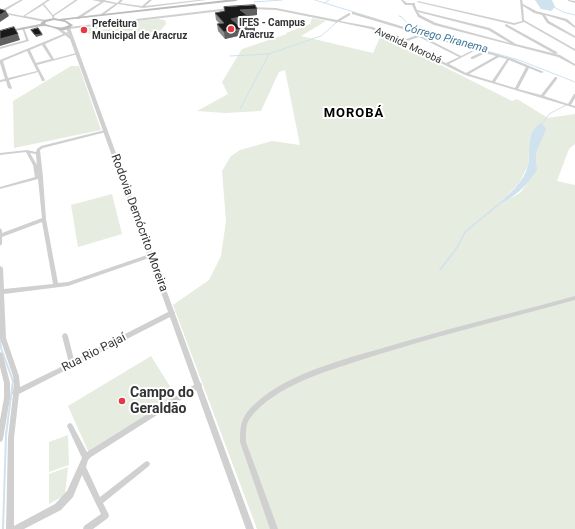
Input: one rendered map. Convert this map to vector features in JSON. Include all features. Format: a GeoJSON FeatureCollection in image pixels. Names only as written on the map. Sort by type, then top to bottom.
{"type":"FeatureCollection","features":[{"type":"Feature","properties":{"kind":"main road"},"geometry":{"type":"LineString","coordinates":[[61,19],[236,0]]}},
{"type":"Feature","properties":{"kind":"main road"},"geometry":{"type":"LineString","coordinates":[[0,33],[44,23],[54,17],[69,22],[77,18]]}},
{"type":"Feature","properties":{"kind":"main road"},"geometry":{"type":"LineString","coordinates":[[44,23],[59,29],[68,28],[71,25],[69,22]]}},
{"type":"Feature","properties":{"kind":"street"},"geometry":{"type":"LineString","coordinates":[[0,12],[22,0]]}},
{"type":"Feature","properties":{"kind":"street"},"geometry":{"type":"LineString","coordinates":[[24,16],[49,0]]}},
{"type":"Feature","properties":{"kind":"street"},"geometry":{"type":"LineString","coordinates":[[43,4],[54,17],[77,0]]}},
{"type":"Feature","properties":{"kind":"street"},"geometry":{"type":"LineString","coordinates":[[93,0],[149,9]]}},
{"type":"Feature","properties":{"kind":"street"},"geometry":{"type":"LineString","coordinates":[[102,14],[122,0]]}},
{"type":"Feature","properties":{"kind":"street"},"geometry":{"type":"LineString","coordinates":[[138,10],[151,0]]}},
{"type":"Feature","properties":{"kind":"street"},"geometry":{"type":"LineString","coordinates":[[172,4],[176,0]]}},
{"type":"Feature","properties":{"kind":"street"},"geometry":{"type":"LineString","coordinates":[[143,7],[204,0]]}},
{"type":"Feature","properties":{"kind":"street"},"geometry":{"type":"LineString","coordinates":[[402,0],[404,3],[412,4],[417,1],[502,22],[514,24],[522,22],[529,24],[575,50]]}},
{"type":"Feature","properties":{"kind":"street"},"geometry":{"type":"LineString","coordinates":[[521,0],[522,22]]}},
{"type":"Feature","properties":{"kind":"street"},"geometry":{"type":"LineString","coordinates":[[569,0],[575,2]]}},
{"type":"Feature","properties":{"kind":"street"},"geometry":{"type":"LineString","coordinates":[[77,18],[104,1]]}},
{"type":"Feature","properties":{"kind":"street"},"geometry":{"type":"LineString","coordinates":[[412,4],[418,14],[442,26],[560,57]]}},
{"type":"Feature","properties":{"kind":"street"},"geometry":{"type":"LineString","coordinates":[[441,7],[445,4]]}},
{"type":"Feature","properties":{"kind":"street"},"geometry":{"type":"LineString","coordinates":[[175,15],[181,5]]}},
{"type":"Feature","properties":{"kind":"street"},"geometry":{"type":"LineString","coordinates":[[514,7],[521,6],[543,15],[563,19],[575,27]]}},
{"type":"Feature","properties":{"kind":"street","name":"Avenida Morobá"},"geometry":{"type":"LineString","coordinates":[[246,8],[269,8],[372,28],[466,74],[517,88],[575,107]]}},
{"type":"Feature","properties":{"kind":"street"},"geometry":{"type":"LineString","coordinates":[[68,28],[234,9]]}},
{"type":"Feature","properties":{"kind":"street"},"geometry":{"type":"LineString","coordinates":[[415,10],[489,28],[517,46]]}},
{"type":"Feature","properties":{"kind":"street"},"geometry":{"type":"LineString","coordinates":[[0,12],[24,16],[44,23]]}},
{"type":"Feature","properties":{"kind":"street"},"geometry":{"type":"LineString","coordinates":[[418,14],[422,12]]}},
{"type":"Feature","properties":{"kind":"street"},"geometry":{"type":"LineString","coordinates":[[353,13],[497,56],[542,72]]}},
{"type":"Feature","properties":{"kind":"street"},"geometry":{"type":"LineString","coordinates":[[336,22],[349,14]]}},
{"type":"Feature","properties":{"kind":"street"},"geometry":{"type":"LineString","coordinates":[[486,18],[489,14]]}},
{"type":"Feature","properties":{"kind":"street"},"geometry":{"type":"LineString","coordinates":[[543,15],[548,22],[575,36]]}},
{"type":"Feature","properties":{"kind":"street"},"geometry":{"type":"LineString","coordinates":[[502,22],[575,65]]}},
{"type":"Feature","properties":{"kind":"street"},"geometry":{"type":"LineString","coordinates":[[511,27],[514,24]]}},
{"type":"Feature","properties":{"kind":"street"},"geometry":{"type":"LineString","coordinates":[[0,48],[23,42],[28,39],[23,28]]}},
{"type":"Feature","properties":{"kind":"street","name":"Rodovia Demócrito Moreira"},"geometry":{"type":"LineString","coordinates":[[68,28],[76,54],[199,385],[250,529]]}},
{"type":"Feature","properties":{"kind":"street","name":"Rodovia Demócrito Moreira"},"geometry":{"type":"LineString","coordinates":[[59,29],[69,33]]}},
{"type":"Feature","properties":{"kind":"street"},"geometry":{"type":"LineString","coordinates":[[10,88],[0,61],[69,33]]}},
{"type":"Feature","properties":{"kind":"street"},"geometry":{"type":"LineString","coordinates":[[402,42],[418,36],[427,35]]}},
{"type":"Feature","properties":{"kind":"street"},"geometry":{"type":"LineString","coordinates":[[418,36],[462,57]]}},
{"type":"Feature","properties":{"kind":"street"},"geometry":{"type":"LineString","coordinates":[[504,42],[508,39]]}},
{"type":"Feature","properties":{"kind":"street"},"geometry":{"type":"LineString","coordinates":[[43,44],[53,60]]}},
{"type":"Feature","properties":{"kind":"street"},"geometry":{"type":"LineString","coordinates":[[449,52],[461,45]]}},
{"type":"Feature","properties":{"kind":"street"},"geometry":{"type":"LineString","coordinates":[[28,50],[43,80]]}},
{"type":"Feature","properties":{"kind":"street"},"geometry":{"type":"LineString","coordinates":[[447,64],[475,50]]}},
{"type":"Feature","properties":{"kind":"street"},"geometry":{"type":"LineString","coordinates":[[546,53],[550,50]]}},
{"type":"Feature","properties":{"kind":"street"},"geometry":{"type":"LineString","coordinates":[[472,58],[484,52]]}},
{"type":"Feature","properties":{"kind":"street"},"geometry":{"type":"LineString","coordinates":[[36,64],[76,54]]}},
{"type":"Feature","properties":{"kind":"street"},"geometry":{"type":"LineString","coordinates":[[466,74],[497,56]]}},
{"type":"Feature","properties":{"kind":"street"},"geometry":{"type":"LineString","coordinates":[[493,82],[508,60]]}},
{"type":"Feature","properties":{"kind":"street"},"geometry":{"type":"LineString","coordinates":[[517,88],[528,67]]}},
{"type":"Feature","properties":{"kind":"street"},"geometry":{"type":"LineString","coordinates":[[0,81],[39,71]]}},
{"type":"Feature","properties":{"kind":"street"},"geometry":{"type":"LineString","coordinates":[[542,96],[556,78]]}},
{"type":"Feature","properties":{"kind":"street"},"geometry":{"type":"LineString","coordinates":[[569,105],[575,96]]}},
{"type":"Feature","properties":{"kind":"street"},"geometry":{"type":"LineString","coordinates":[[56,286],[44,220],[39,177],[38,152],[42,147],[105,131]]}},
{"type":"Feature","properties":{"kind":"street"},"geometry":{"type":"LineString","coordinates":[[0,154],[27,151],[38,152]]}},
{"type":"Feature","properties":{"kind":"street"},"geometry":{"type":"LineString","coordinates":[[27,151],[35,165],[39,177]]}},
{"type":"Feature","properties":{"kind":"street"},"geometry":{"type":"LineString","coordinates":[[0,188],[39,177]]}},
{"type":"Feature","properties":{"kind":"street"},"geometry":{"type":"LineString","coordinates":[[0,244],[0,234],[44,220]]}},
{"type":"Feature","properties":{"kind":"street"},"geometry":{"type":"LineString","coordinates":[[0,291],[68,284],[150,256]]}},
{"type":"Feature","properties":{"kind":"street"},"geometry":{"type":"LineString","coordinates":[[0,268],[3,338],[16,376],[11,438],[10,529]]}},
{"type":"Feature","properties":{"kind":"street"},"geometry":{"type":"LineString","coordinates":[[274,529],[243,442],[242,428],[248,416],[266,399],[312,373],[421,338],[575,298]]}},
{"type":"Feature","properties":{"kind":"street","name":"Rua Rio Pajaí"},"geometry":{"type":"LineString","coordinates":[[15,393],[172,313]]}},
{"type":"Feature","properties":{"kind":"street"},"geometry":{"type":"LineString","coordinates":[[64,336],[72,364]]}},
{"type":"Feature","properties":{"kind":"street"},"geometry":{"type":"LineString","coordinates":[[0,355],[7,383],[7,398],[0,440]]}},
{"type":"Feature","properties":{"kind":"street"},"geometry":{"type":"LineString","coordinates":[[16,529],[58,508],[70,494],[86,458],[199,385]]}},
{"type":"Feature","properties":{"kind":"street"},"geometry":{"type":"LineString","coordinates":[[0,402],[7,398]]}},
{"type":"Feature","properties":{"kind":"street"},"geometry":{"type":"LineString","coordinates":[[70,426],[86,458]]}},
{"type":"Feature","properties":{"kind":"street"},"geometry":{"type":"LineString","coordinates":[[99,502],[147,464]]}},
{"type":"Feature","properties":{"kind":"street"},"geometry":{"type":"LineString","coordinates":[[82,467],[105,515],[87,529]]}},
{"type":"Feature","properties":{"kind":"shaded area"},"geometry":{"type":"Polygon","coordinates":[[[312,18],[326,21],[301,36],[373,53],[381,35],[512,101],[517,99],[548,118],[575,114],[575,144],[569,149],[557,181],[575,185],[575,529],[257,529],[173,305],[209,280],[221,256],[226,221],[222,171],[231,156],[240,150],[272,141],[300,145],[285,70],[279,72],[261,111],[225,113],[197,111],[228,94],[222,82],[242,49],[287,34],[286,33],[310,24],[312,18]],[[530,138],[528,166],[519,183],[498,205],[520,193],[537,170],[536,153],[540,141],[530,138]]]}},
{"type":"Feature","properties":{"kind":"shaded area"},"geometry":{"type":"Polygon","coordinates":[[[158,19],[165,20],[166,24],[161,30],[156,32],[94,34],[81,31],[86,28],[107,24],[109,25],[95,30],[112,29],[113,24],[115,23],[158,19]]]}},
{"type":"Feature","properties":{"kind":"shaded area"},"geometry":{"type":"Polygon","coordinates":[[[71,66],[79,66],[101,130],[14,148],[13,101],[71,66]]]}},
{"type":"Feature","properties":{"kind":"shaded area"},"geometry":{"type":"Polygon","coordinates":[[[112,194],[122,234],[78,247],[71,205],[112,194]]]}},
{"type":"Feature","properties":{"kind":"shaded area","name":"Campo do Geraldão"},"geometry":{"type":"Polygon","coordinates":[[[151,356],[176,396],[89,453],[68,406],[151,356]]]}},
{"type":"Feature","properties":{"kind":"shaded area"},"geometry":{"type":"Polygon","coordinates":[[[68,435],[69,465],[49,472],[49,442],[68,435]]]}},
{"type":"Feature","properties":{"kind":"shaded area"},"geometry":{"type":"Polygon","coordinates":[[[68,467],[65,495],[49,504],[49,474],[68,467]]]}},
{"type":"Feature","properties":{"kind":"water"},"geometry":{"type":"Polygon","coordinates":[[[535,0],[552,0],[555,7],[551,11],[541,9],[535,0]]]}},
{"type":"Feature","properties":{"kind":"water"},"geometry":{"type":"Polygon","coordinates":[[[541,123],[546,129],[536,153],[537,170],[520,191],[496,206],[515,188],[526,172],[529,160],[531,137],[536,127],[541,123]]]}},
{"type":"Feature","properties":{"kind":"building"},"geometry":{"type":"Polygon","coordinates":[[[255,5],[257,9],[240,10],[247,15],[231,19],[238,25],[251,22],[255,26],[224,32],[217,24],[224,23],[215,13],[225,11],[224,7],[255,5]]]}},
{"type":"Feature","properties":{"kind":"building"},"geometry":{"type":"Polygon","coordinates":[[[0,9],[6,11],[0,15],[0,9]]]}},
{"type":"Feature","properties":{"kind":"building"},"geometry":{"type":"Polygon","coordinates":[[[14,27],[18,34],[0,39],[0,31],[14,27]]]}},
{"type":"Feature","properties":{"kind":"building"},"geometry":{"type":"Polygon","coordinates":[[[38,28],[42,34],[35,35],[31,30],[38,28]]]}},
{"type":"Feature","properties":{"kind":"waterway"},"geometry":{"type":"LineString","coordinates":[[254,2],[282,0]]}},
{"type":"Feature","properties":{"kind":"waterway","name":"Córrego Piranema"},"geometry":{"type":"LineString","coordinates":[[315,0],[324,3]]}},
{"type":"Feature","properties":{"kind":"waterway","name":"Córrego Piranema"},"geometry":{"type":"LineString","coordinates":[[324,3],[329,0]]}},
{"type":"Feature","properties":{"kind":"waterway","name":"Córrego Piranema"},"geometry":{"type":"LineString","coordinates":[[324,3],[399,26]]}},
{"type":"Feature","properties":{"kind":"waterway"},"geometry":{"type":"LineString","coordinates":[[554,7],[563,12],[575,15]]}},
{"type":"Feature","properties":{"kind":"waterway"},"geometry":{"type":"LineString","coordinates":[[399,16],[402,17],[413,30]]}},
{"type":"Feature","properties":{"kind":"waterway"},"geometry":{"type":"LineString","coordinates":[[269,54],[321,36],[337,22]]}},
{"type":"Feature","properties":{"kind":"waterway","name":"Córrego Piranema"},"geometry":{"type":"LineString","coordinates":[[423,33],[519,60],[575,82]]}},
{"type":"Feature","properties":{"kind":"waterway"},"geometry":{"type":"LineString","coordinates":[[230,56],[269,54]]}},
{"type":"Feature","properties":{"kind":"waterway"},"geometry":{"type":"LineString","coordinates":[[240,109],[269,54]]}},
{"type":"Feature","properties":{"kind":"waterway"},"geometry":{"type":"LineString","coordinates":[[542,124],[549,114],[568,104]]}},
{"type":"Feature","properties":{"kind":"waterway"},"geometry":{"type":"LineString","coordinates":[[440,270],[458,246],[465,232],[499,204]]}},
{"type":"Feature","properties":{"kind":"waterway"},"geometry":{"type":"LineString","coordinates":[[0,334],[1,342]]}},
{"type":"Feature","properties":{"kind":"waterway"},"geometry":{"type":"LineString","coordinates":[[0,341],[1,348],[13,381],[6,435],[3,529]]}},
{"type":"Feature","properties":{"kind":"place","name":"IFES - Campus Aracruz"},"geometry":{"type":"Point","coordinates":[231,29]}},
{"type":"Feature","properties":{"kind":"place","name":"Prefeitura Municipal de Aracruz"},"geometry":{"type":"Point","coordinates":[84,30]}},
{"type":"Feature","properties":{"kind":"place","name":"Campo do Geraldão"},"geometry":{"type":"Point","coordinates":[122,401]}},
{"type":"Feature","properties":{"kind":"district","name":"MOROBÁ"},"geometry":{"type":"Point","coordinates":[354,114]}}]}
